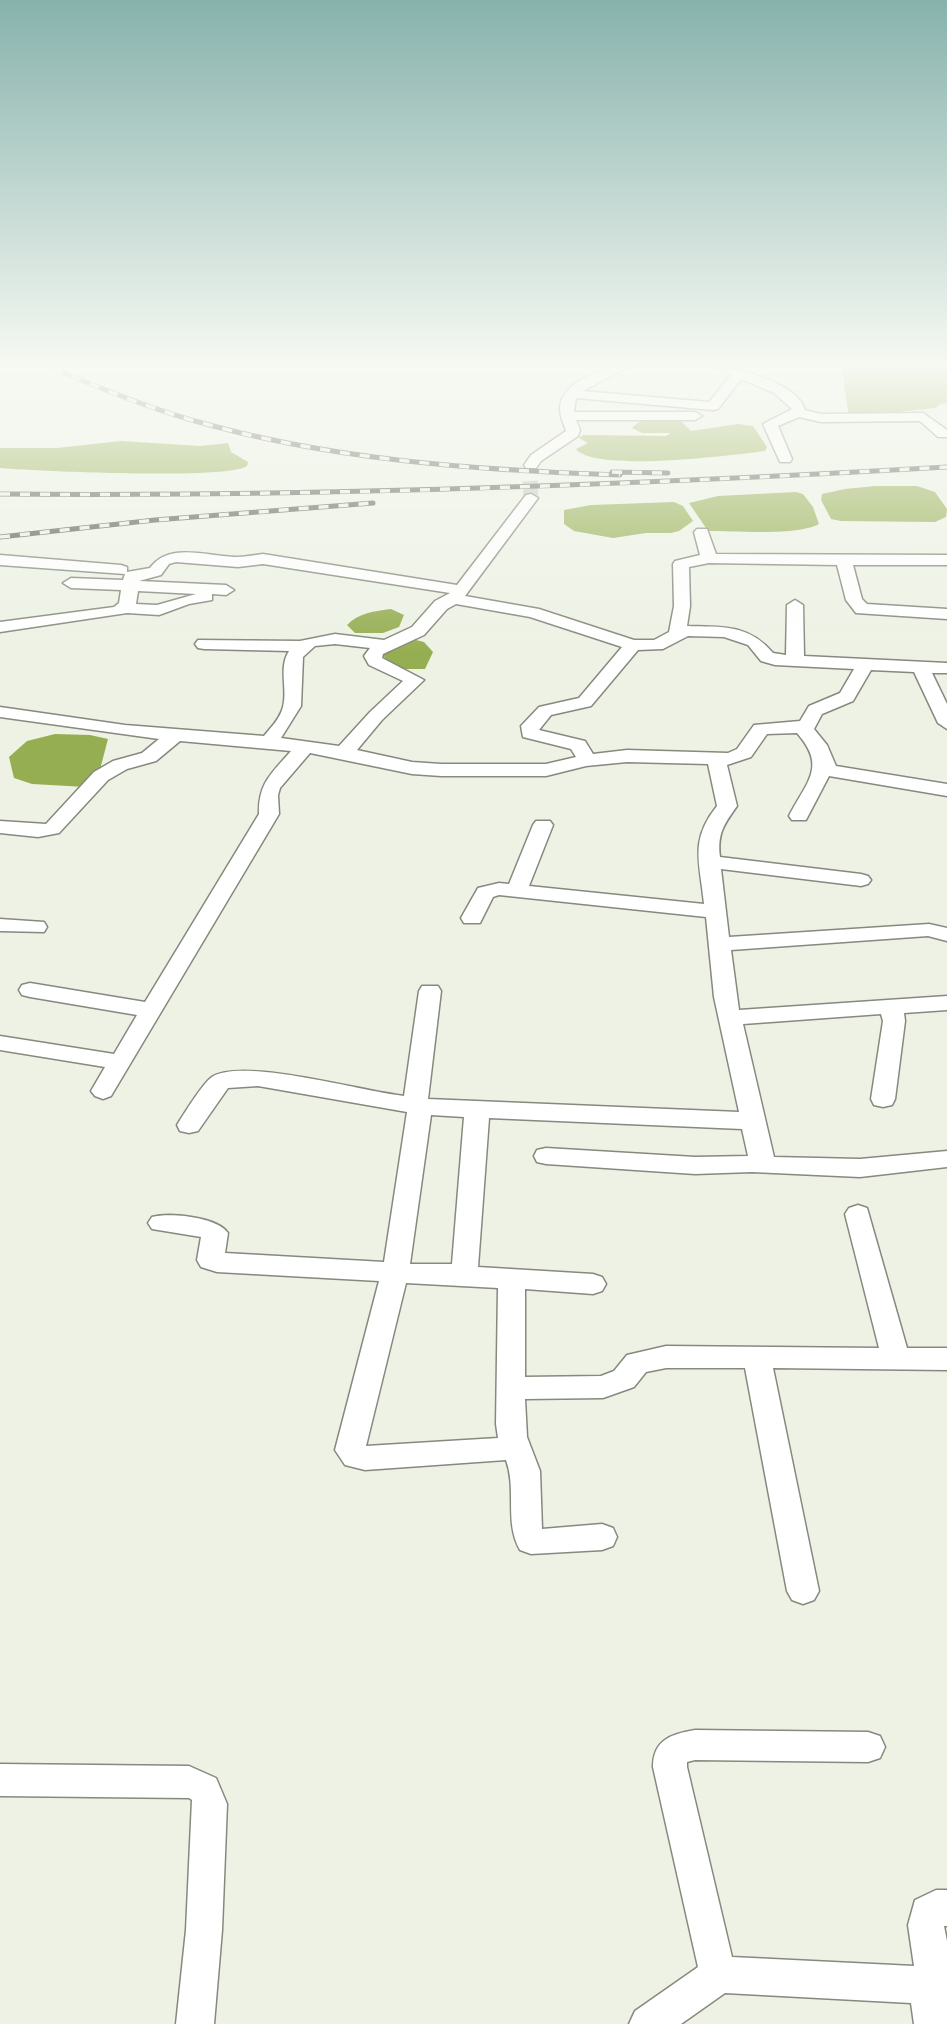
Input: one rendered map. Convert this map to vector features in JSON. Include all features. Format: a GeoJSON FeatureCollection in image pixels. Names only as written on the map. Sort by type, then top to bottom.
{"type":"FeatureCollection","features":[{"type":"Feature","properties":{"kind":"street"},"geometry":{"type":"LineString","coordinates":[[342,752],[415,680],[375,661],[373,656],[377,650],[418,631],[441,605],[457,595],[530,479],[535,462]]}},
{"type":"Feature","properties":{"kind":"street"},"geometry":{"type":"LineString","coordinates":[[702,532],[709,558]]}},
{"type":"Feature","properties":{"kind":"street"},"geometry":{"type":"LineString","coordinates":[[124,608],[132,576],[155,572],[163,561],[175,557],[238,562],[250,559],[457,595],[533,613],[633,645],[657,645],[677,635],[694,631],[742,635],[754,642],[767,657],[795,662],[947,668]]}},
{"type":"Feature","properties":{"kind":"street"},"geometry":{"type":"LineString","coordinates":[[677,635],[682,606],[681,564],[709,558],[947,560]]}},
{"type":"Feature","properties":{"kind":"street"},"geometry":{"type":"LineString","coordinates":[[0,627],[124,608],[167,608],[187,600],[217,596],[226,590],[250,559]]}},
{"type":"Feature","properties":{"kind":"street"},"geometry":{"type":"LineString","coordinates":[[0,560],[149,573]]}},
{"type":"Feature","properties":{"kind":"street"},"geometry":{"type":"LineString","coordinates":[[845,560],[854,600],[862,609],[947,614]]}},
{"type":"Feature","properties":{"kind":"street"},"geometry":{"type":"LineString","coordinates":[[63,619],[77,566]]}},
{"type":"Feature","properties":{"kind":"street"},"geometry":{"type":"LineString","coordinates":[[71,583],[226,590]]}},
{"type":"Feature","properties":{"kind":"street"},"geometry":{"type":"LineString","coordinates":[[795,605],[795,662]]}},
{"type":"Feature","properties":{"kind":"street"},"geometry":{"type":"LineString","coordinates":[[204,644],[302,646],[329,639],[362,640],[386,646]]}},
{"type":"Feature","properties":{"kind":"street"},"geometry":{"type":"LineString","coordinates":[[586,760],[578,745],[530,733],[530,726],[545,711],[585,702],[633,645]]}},
{"type":"Feature","properties":{"kind":"street"},"geometry":{"type":"LineString","coordinates":[[268,743],[292,708],[294,657],[302,646]]}},
{"type":"Feature","properties":{"kind":"street"},"geometry":{"type":"LineString","coordinates":[[0,712],[79,725],[342,752],[412,768],[440,770],[462,779],[497,782],[514,780],[586,760],[640,755],[716,759],[738,757],[761,730],[802,727],[807,725],[815,710],[846,697],[864,666]]}},
{"type":"Feature","properties":{"kind":"street"},"geometry":{"type":"LineString","coordinates":[[921,667],[947,723]]}},
{"type":"Feature","properties":{"kind":"street"},"geometry":{"type":"LineString","coordinates":[[799,816],[824,767],[823,751],[802,727]]}},
{"type":"Feature","properties":{"kind":"street"},"geometry":{"type":"LineString","coordinates":[[0,827],[38,831],[52,829],[101,776],[120,765],[149,757],[176,735]]}},
{"type":"Feature","properties":{"kind":"street"},"geometry":{"type":"LineString","coordinates":[[103,1091],[269,814],[268,795],[271,787],[304,748]]}},
{"type":"Feature","properties":{"kind":"street"},"geometry":{"type":"LineString","coordinates":[[716,759],[727,806],[708,834],[719,944],[729,1018],[762,1161],[757,1165]]}},
{"type":"Feature","properties":{"kind":"street"},"geometry":{"type":"LineString","coordinates":[[824,767],[842,774],[947,790]]}},
{"type":"Feature","properties":{"kind":"street"},"geometry":{"type":"LineString","coordinates":[[516,891],[543,825]]}},
{"type":"Feature","properties":{"kind":"street"},"geometry":{"type":"LineString","coordinates":[[712,862],[861,880]]}},
{"type":"Feature","properties":{"kind":"street"},"geometry":{"type":"LineString","coordinates":[[472,918],[485,891],[499,889],[716,912]]}},
{"type":"Feature","properties":{"kind":"street"},"geometry":{"type":"LineString","coordinates":[[0,925],[36,927]]}},
{"type":"Feature","properties":{"kind":"street"},"geometry":{"type":"LineString","coordinates":[[719,944],[919,930],[947,934]]}},
{"type":"Feature","properties":{"kind":"street"},"geometry":{"type":"LineString","coordinates":[[30,990],[151,1010]]}},
{"type":"Feature","properties":{"kind":"street"},"geometry":{"type":"LineString","coordinates":[[430,991],[410,1186],[394,1273],[350,1443],[355,1457],[516,1448]]}},
{"type":"Feature","properties":{"kind":"street"},"geometry":{"type":"LineString","coordinates":[[729,1018],[947,1003]]}},
{"type":"Feature","properties":{"kind":"street"},"geometry":{"type":"LineString","coordinates":[[883,1098],[894,1021],[891,1007]]}},
{"type":"Feature","properties":{"kind":"street"},"geometry":{"type":"LineString","coordinates":[[0,1043],[120,1062]]}},
{"type":"Feature","properties":{"kind":"street"},"geometry":{"type":"LineString","coordinates":[[189,1125],[219,1083],[243,1078],[417,1105],[477,1110],[754,1121]]}},
{"type":"Feature","properties":{"kind":"street"},"geometry":{"type":"LineString","coordinates":[[454,1276],[465,1268],[477,1110]]}},
{"type":"Feature","properties":{"kind":"street"},"geometry":{"type":"LineString","coordinates":[[546,1156],[726,1166],[860,1168],[947,1159]]}},
{"type":"Feature","properties":{"kind":"street"},"geometry":{"type":"LineString","coordinates":[[858,1214],[896,1360]]}},
{"type":"Feature","properties":{"kind":"street"},"geometry":{"type":"LineString","coordinates":[[161,1223],[208,1229],[215,1233],[210,1260],[217,1262],[593,1284]]}},
{"type":"Feature","properties":{"kind":"street"},"geometry":{"type":"LineString","coordinates":[[512,1279],[510,1424],[525,1471],[527,1534],[531,1541],[602,1536]]}},
{"type":"Feature","properties":{"kind":"street"},"geometry":{"type":"LineString","coordinates":[[510,1388],[603,1387],[624,1379],[637,1363],[647,1359],[947,1359]]}},
{"type":"Feature","properties":{"kind":"street"},"geometry":{"type":"LineString","coordinates":[[757,1359],[803,1591]]}},
{"type":"Feature","properties":{"kind":"street"},"geometry":{"type":"LineString","coordinates":[[721,1973],[711,1949],[670,1767],[670,1756],[678,1748],[695,1745],[868,1747]]}},
{"type":"Feature","properties":{"kind":"street"},"geometry":{"type":"LineString","coordinates":[[0,1780],[189,1782],[201,1785],[208,1791],[210,1804],[204,1917],[195,2024]]}},
{"type":"Feature","properties":{"kind":"street"},"geometry":{"type":"LineString","coordinates":[[933,2024],[935,1967],[926,1925],[928,1913],[936,1908],[947,1908]]}},
{"type":"Feature","properties":{"kind":"street"},"geometry":{"type":"LineString","coordinates":[[648,2024],[721,1973],[734,1976],[935,1967]]}},
{"type":"Feature","properties":{"kind":"shaded area"},"geometry":{"type":"Polygon","coordinates":[[[0,462],[248,462],[247,466],[233,470],[170,474],[0,468],[0,462]]]}},
{"type":"Feature","properties":{"kind":"shaded area"},"geometry":{"type":"Polygon","coordinates":[[[875,486],[917,486],[935,492],[947,509],[946,517],[935,522],[841,521],[831,519],[821,500],[822,494],[875,486]]]}},
{"type":"Feature","properties":{"kind":"shaded area"},"geometry":{"type":"Polygon","coordinates":[[[796,492],[803,494],[813,507],[819,524],[782,531],[708,531],[689,503],[718,496],[796,492]]]}},
{"type":"Feature","properties":{"kind":"shaded area"},"geometry":{"type":"Polygon","coordinates":[[[674,502],[683,506],[693,521],[671,533],[646,533],[613,538],[574,531],[564,524],[564,510],[591,505],[674,502]]]}},
{"type":"Feature","properties":{"kind":"shaded area"},"geometry":{"type":"Polygon","coordinates":[[[391,609],[404,615],[399,627],[383,633],[355,633],[347,625],[362,615],[391,609]]]}},
{"type":"Feature","properties":{"kind":"shaded area"},"geometry":{"type":"Polygon","coordinates":[[[416,640],[424,642],[433,652],[425,669],[401,669],[385,659],[382,650],[385,647],[416,640]]]}},
{"type":"Feature","properties":{"kind":"shaded area"},"geometry":{"type":"Polygon","coordinates":[[[55,734],[90,735],[108,739],[98,777],[86,787],[32,784],[14,778],[9,757],[27,741],[55,734]]]}},
{"type":"Feature","properties":{"kind":"tunnel"},"geometry":{"type":"LineString","coordinates":[[530,481],[531,498]]}},
{"type":"Feature","properties":{"kind":"railway"},"geometry":{"type":"LineString","coordinates":[[424,462],[620,475]]}},
{"type":"Feature","properties":{"kind":"railway"},"geometry":{"type":"LineString","coordinates":[[0,494],[355,492],[947,467]]}},
{"type":"Feature","properties":{"kind":"railway"},"geometry":{"type":"LineString","coordinates":[[612,472],[668,473]]}},
{"type":"Feature","properties":{"kind":"railway"},"geometry":{"type":"LineString","coordinates":[[0,537],[155,520],[373,503]]}}]}
